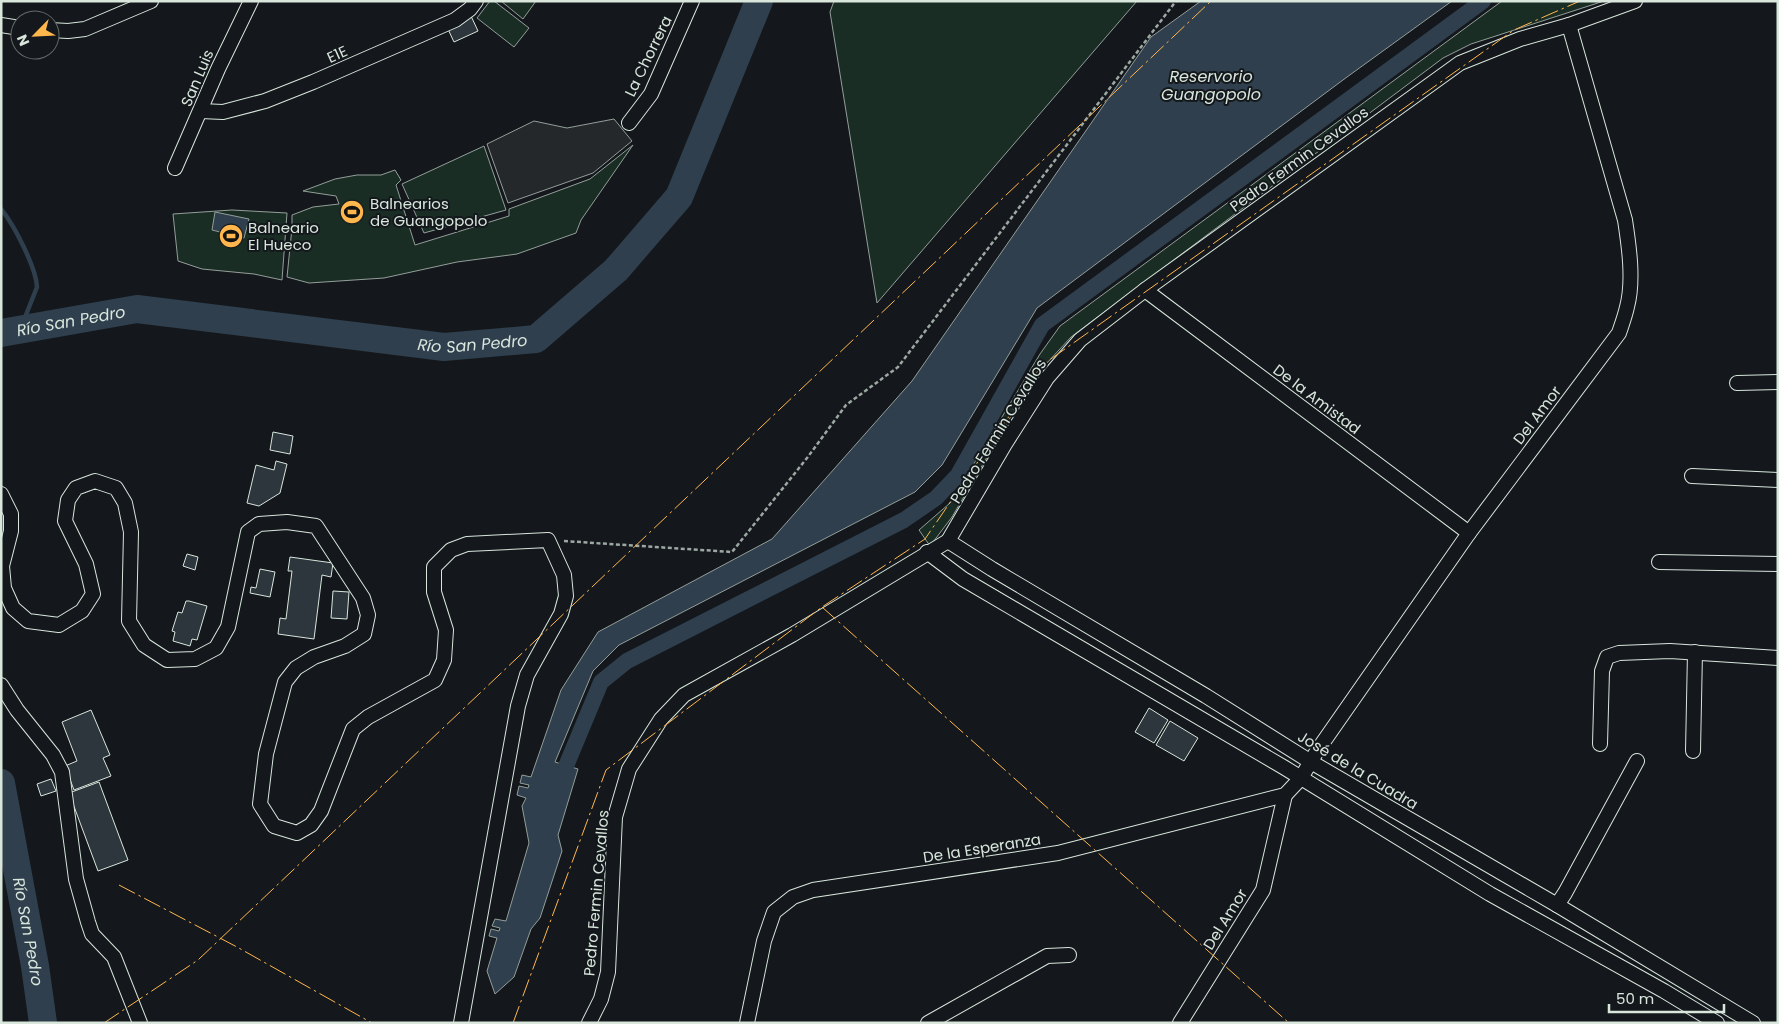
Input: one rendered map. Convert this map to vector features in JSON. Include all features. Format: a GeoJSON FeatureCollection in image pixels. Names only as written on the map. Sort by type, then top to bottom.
{"type":"FeatureCollection","features":[{"type":"Feature","properties":{"kind":"street"},"geometry":{"type":"LineString","coordinates":[[60,31],[85,29],[151,1]]}},
{"type":"Feature","properties":{"kind":"street","name":"San Luis"},"geometry":{"type":"LineString","coordinates":[[175,168],[218,69],[251,1]]}},
{"type":"Feature","properties":{"kind":"street","name":"E1E"},"geometry":{"type":"LineString","coordinates":[[201,111],[223,112],[248,106],[313,82],[455,20],[470,9],[476,1]]}},
{"type":"Feature","properties":{"kind":"street","name":"La Chorrera"},"geometry":{"type":"LineString","coordinates":[[629,123],[652,94],[692,1]]}},
{"type":"Feature","properties":{"kind":"street","name":"Pedro Fermin Cevallos"},"geometry":{"type":"LineString","coordinates":[[589,1023],[601,999],[608,972],[615,817],[629,769],[661,719],[684,695],[792,635],[948,541],[1005,444],[1047,378],[1080,340],[1145,290],[1460,63],[1520,39],[1569,25],[1635,1]]}},
{"type":"Feature","properties":{"kind":"street","name":"Del Amor"},"geometry":{"type":"LineString","coordinates":[[1301,778],[1469,533],[1619,333],[1628,305],[1630,259],[1625,220],[1569,25]]}},
{"type":"Feature","properties":{"kind":"street","name":"De la Amistad"},"geometry":{"type":"LineString","coordinates":[[1145,290],[1469,533]]}},
{"type":"Feature","properties":{"kind":"street"},"geometry":{"type":"LineString","coordinates":[[1737,383],[1778,382]]}},
{"type":"Feature","properties":{"kind":"street"},"geometry":{"type":"LineString","coordinates":[[1692,476],[1778,480]]}},
{"type":"Feature","properties":{"kind":"street"},"geometry":{"type":"LineString","coordinates":[[1,494],[11,514],[11,531],[2,566],[4,588],[14,608],[28,621],[59,625],[82,611],[93,594],[86,564],[65,522],[68,500],[76,488],[95,481],[116,488],[125,503],[131,532],[129,621],[144,645],[167,660],[195,659],[216,648],[228,627],[248,532],[259,524],[287,522],[316,526],[363,598],[368,615],[364,634],[345,646],[314,657],[296,668],[286,682],[266,754],[260,804],[274,826],[298,833],[311,825],[322,811],[353,729],[368,717],[434,680],[444,660],[446,630],[434,592],[434,567],[451,550],[467,544],[548,540],[564,575],[566,596],[560,614],[527,675],[518,706],[461,1023]]}},
{"type":"Feature","properties":{"kind":"street","name":"José de la Cuadra"},"geometry":{"type":"LineString","coordinates":[[948,541],[1000,574],[1206,696],[1311,762],[1753,1023]]}},
{"type":"Feature","properties":{"kind":"street"},"geometry":{"type":"LineString","coordinates":[[927,552],[963,578],[1301,778],[1490,894],[1664,991],[1716,1023]]}},
{"type":"Feature","properties":{"kind":"street"},"geometry":{"type":"LineString","coordinates":[[1659,562],[1778,564]]}},
{"type":"Feature","properties":{"kind":"street"},"geometry":{"type":"LineString","coordinates":[[1600,744],[1602,671],[1607,657],[1619,653],[1670,651],[1778,658]]}},
{"type":"Feature","properties":{"kind":"street"},"geometry":{"type":"LineString","coordinates":[[1693,751],[1694,652]]}},
{"type":"Feature","properties":{"kind":"street"},"geometry":{"type":"LineString","coordinates":[[1122,672],[1133,653]]}},
{"type":"Feature","properties":{"kind":"street"},"geometry":{"type":"LineString","coordinates":[[1,685],[17,710],[53,755],[62,772],[76,879],[88,922],[92,934],[114,957],[140,1023]]}},
{"type":"Feature","properties":{"kind":"street"},"geometry":{"type":"LineString","coordinates":[[1557,906],[1637,761]]}},
{"type":"Feature","properties":{"kind":"street"},"geometry":{"type":"LineString","coordinates":[[1285,794],[1301,778]]}},
{"type":"Feature","properties":{"kind":"street","name":"Del Amor"},"geometry":{"type":"LineString","coordinates":[[1180,1023],[1263,890],[1285,794]]}},
{"type":"Feature","properties":{"kind":"street","name":"De la Esperanza"},"geometry":{"type":"LineString","coordinates":[[747,1023],[764,941],[774,912],[793,897],[814,890],[1058,853],[1285,794]]}},
{"type":"Feature","properties":{"kind":"street"},"geometry":{"type":"LineString","coordinates":[[1490,894],[1501,873]]}},
{"type":"Feature","properties":{"kind":"street"},"geometry":{"type":"LineString","coordinates":[[928,1023],[1047,956],[1069,955]]}},
{"type":"Feature","properties":{"kind":"street"},"geometry":{"type":"LineString","coordinates":[[1664,991],[1672,975]]}},
{"type":"Feature","properties":{"kind":"path"},"geometry":{"type":"LineString","coordinates":[[548,540],[732,552],[807,458],[846,405],[898,367],[1176,1]]}},
{"type":"Feature","properties":{"kind":"green space"},"geometry":{"type":"Polygon","coordinates":[[[490,1],[494,1],[529,28],[514,47],[477,18],[490,1]]]}},
{"type":"Feature","properties":{"kind":"green space"},"geometry":{"type":"Polygon","coordinates":[[[501,1],[536,1],[523,19],[501,1]]]}},
{"type":"Feature","properties":{"kind":"green space"},"geometry":{"type":"Polygon","coordinates":[[[834,1],[1137,1],[877,303],[830,12],[834,1]]]}},
{"type":"Feature","properties":{"kind":"green space"},"geometry":{"type":"Polygon","coordinates":[[[1502,1],[1604,1],[1471,44],[1443,58],[1071,337],[1034,377],[952,517],[930,546],[919,530],[950,503],[1040,354],[1060,326],[1502,1]]]}},
{"type":"Feature","properties":{"kind":"green space","name":"Balnearios de Guangopolo"},"geometry":{"type":"Polygon","coordinates":[[[633,145],[581,220],[576,233],[517,254],[457,262],[384,278],[309,283],[287,277],[292,215],[313,207],[339,204],[336,196],[303,191],[335,179],[357,175],[381,175],[395,170],[401,180],[396,185],[415,245],[509,216],[509,209],[590,179],[633,145]]]}},
{"type":"Feature","properties":{"kind":"green space"},"geometry":{"type":"Polygon","coordinates":[[[484,146],[506,210],[424,233],[402,184],[484,146]]]}},
{"type":"Feature","properties":{"kind":"green space","name":"Balneario El Hueco"},"geometry":{"type":"Polygon","coordinates":[[[232,210],[287,213],[282,280],[254,274],[202,269],[178,261],[173,214],[232,210]]]}},
{"type":"Feature","properties":{"kind":"shaded area"},"geometry":{"type":"Polygon","coordinates":[[[614,119],[632,141],[593,173],[508,203],[487,144],[534,121],[567,128],[614,119]]]}},
{"type":"Feature","properties":{"kind":"water","name":"Reservorio Guangopolo"},"geometry":{"type":"Polygon","coordinates":[[[1201,1],[1452,1],[1037,308],[942,465],[915,492],[619,645],[593,671],[555,762],[578,769],[558,835],[562,851],[540,918],[531,929],[514,977],[495,994],[487,971],[497,938],[489,936],[491,929],[499,931],[500,928],[492,926],[495,919],[506,921],[529,843],[522,806],[526,798],[517,795],[519,786],[528,788],[529,785],[520,783],[522,775],[531,777],[561,690],[598,632],[772,539],[912,381],[1151,37],[1201,1]]]}},
{"type":"Feature","properties":{"kind":"water"},"geometry":{"type":"Polygon","coordinates":[[[215,212],[249,219],[244,238],[212,230],[215,212]]]}},
{"type":"Feature","properties":{"kind":"building"},"geometry":{"type":"Polygon","coordinates":[[[471,16],[478,31],[454,42],[447,27],[471,16]]]}},
{"type":"Feature","properties":{"kind":"building"},"geometry":{"type":"Polygon","coordinates":[[[273,432],[293,436],[290,454],[270,450],[273,432]]]}},
{"type":"Feature","properties":{"kind":"building"},"geometry":{"type":"Polygon","coordinates":[[[276,461],[287,464],[280,493],[259,506],[247,503],[256,465],[274,470],[276,461]]]}},
{"type":"Feature","properties":{"kind":"building"},"geometry":{"type":"Polygon","coordinates":[[[187,554],[198,557],[195,570],[183,566],[187,554]]]}},
{"type":"Feature","properties":{"kind":"building"},"geometry":{"type":"Polygon","coordinates":[[[290,557],[333,563],[331,577],[322,575],[314,639],[278,634],[280,618],[286,619],[292,571],[288,571],[290,557]]]}},
{"type":"Feature","properties":{"kind":"building"},"geometry":{"type":"Polygon","coordinates":[[[260,569],[275,572],[270,597],[250,593],[251,587],[256,588],[260,569]]]}},
{"type":"Feature","properties":{"kind":"building"},"geometry":{"type":"Polygon","coordinates":[[[333,591],[349,592],[347,619],[331,618],[333,591]]]}},
{"type":"Feature","properties":{"kind":"building"},"geometry":{"type":"Polygon","coordinates":[[[186,601],[207,606],[197,640],[192,639],[190,646],[173,641],[175,632],[172,631],[178,612],[182,613],[186,601]]]}},
{"type":"Feature","properties":{"kind":"building"},"geometry":{"type":"Polygon","coordinates":[[[1149,708],[1168,720],[1154,743],[1135,732],[1149,708]]]}},
{"type":"Feature","properties":{"kind":"building"},"geometry":{"type":"Polygon","coordinates":[[[91,710],[110,755],[103,758],[111,776],[74,790],[65,766],[77,761],[62,722],[91,710]]]}},
{"type":"Feature","properties":{"kind":"building"},"geometry":{"type":"Polygon","coordinates":[[[1170,721],[1198,738],[1184,761],[1156,745],[1170,721]]]}},
{"type":"Feature","properties":{"kind":"building"},"geometry":{"type":"Polygon","coordinates":[[[51,779],[56,791],[41,796],[37,784],[51,779]]]}},
{"type":"Feature","properties":{"kind":"building"},"geometry":{"type":"Polygon","coordinates":[[[99,782],[128,860],[98,871],[69,793],[99,782]]]}},
{"type":"Feature","properties":{"kind":"waterway","name":"Río San Pedro"},"geometry":{"type":"LineString","coordinates":[[1,333],[137,309],[444,347],[536,339],[616,270],[679,197],[759,1]]}},
{"type":"Feature","properties":{"kind":"waterway"},"geometry":{"type":"LineString","coordinates":[[566,766],[601,682],[627,661],[904,520],[936,498],[958,475],[1042,325],[1483,1]]}},
{"type":"Feature","properties":{"kind":"waterway"},"geometry":{"type":"LineString","coordinates":[[1,209],[24,246],[36,279],[37,287],[20,330]]}},
{"type":"Feature","properties":{"kind":"waterway","name":"Río San Pedro"},"geometry":{"type":"LineString","coordinates":[[1,783],[35,966],[43,1023]]}},
{"type":"Feature","properties":{"kind":"power"},"geometry":{"type":"LineString","coordinates":[[104,1023],[198,960],[1211,1]]}},
{"type":"Feature","properties":{"kind":"power"},"geometry":{"type":"LineString","coordinates":[[513,1023],[606,770],[822,607],[925,539],[1012,412],[1041,366],[1514,30],[1580,1]]}},
{"type":"Feature","properties":{"kind":"power"},"geometry":{"type":"LineString","coordinates":[[822,607],[1289,1023]]}},
{"type":"Feature","properties":{"kind":"power"},"geometry":{"type":"LineString","coordinates":[[119,885],[237,947],[372,1023]]}},
{"type":"Feature","properties":{"kind":"place","name":"Balnearios de Guangopolo"},"geometry":{"type":"Point","coordinates":[352,212]}},
{"type":"Feature","properties":{"kind":"place","name":"Balneario El Hueco"},"geometry":{"type":"Point","coordinates":[231,236]}}]}
